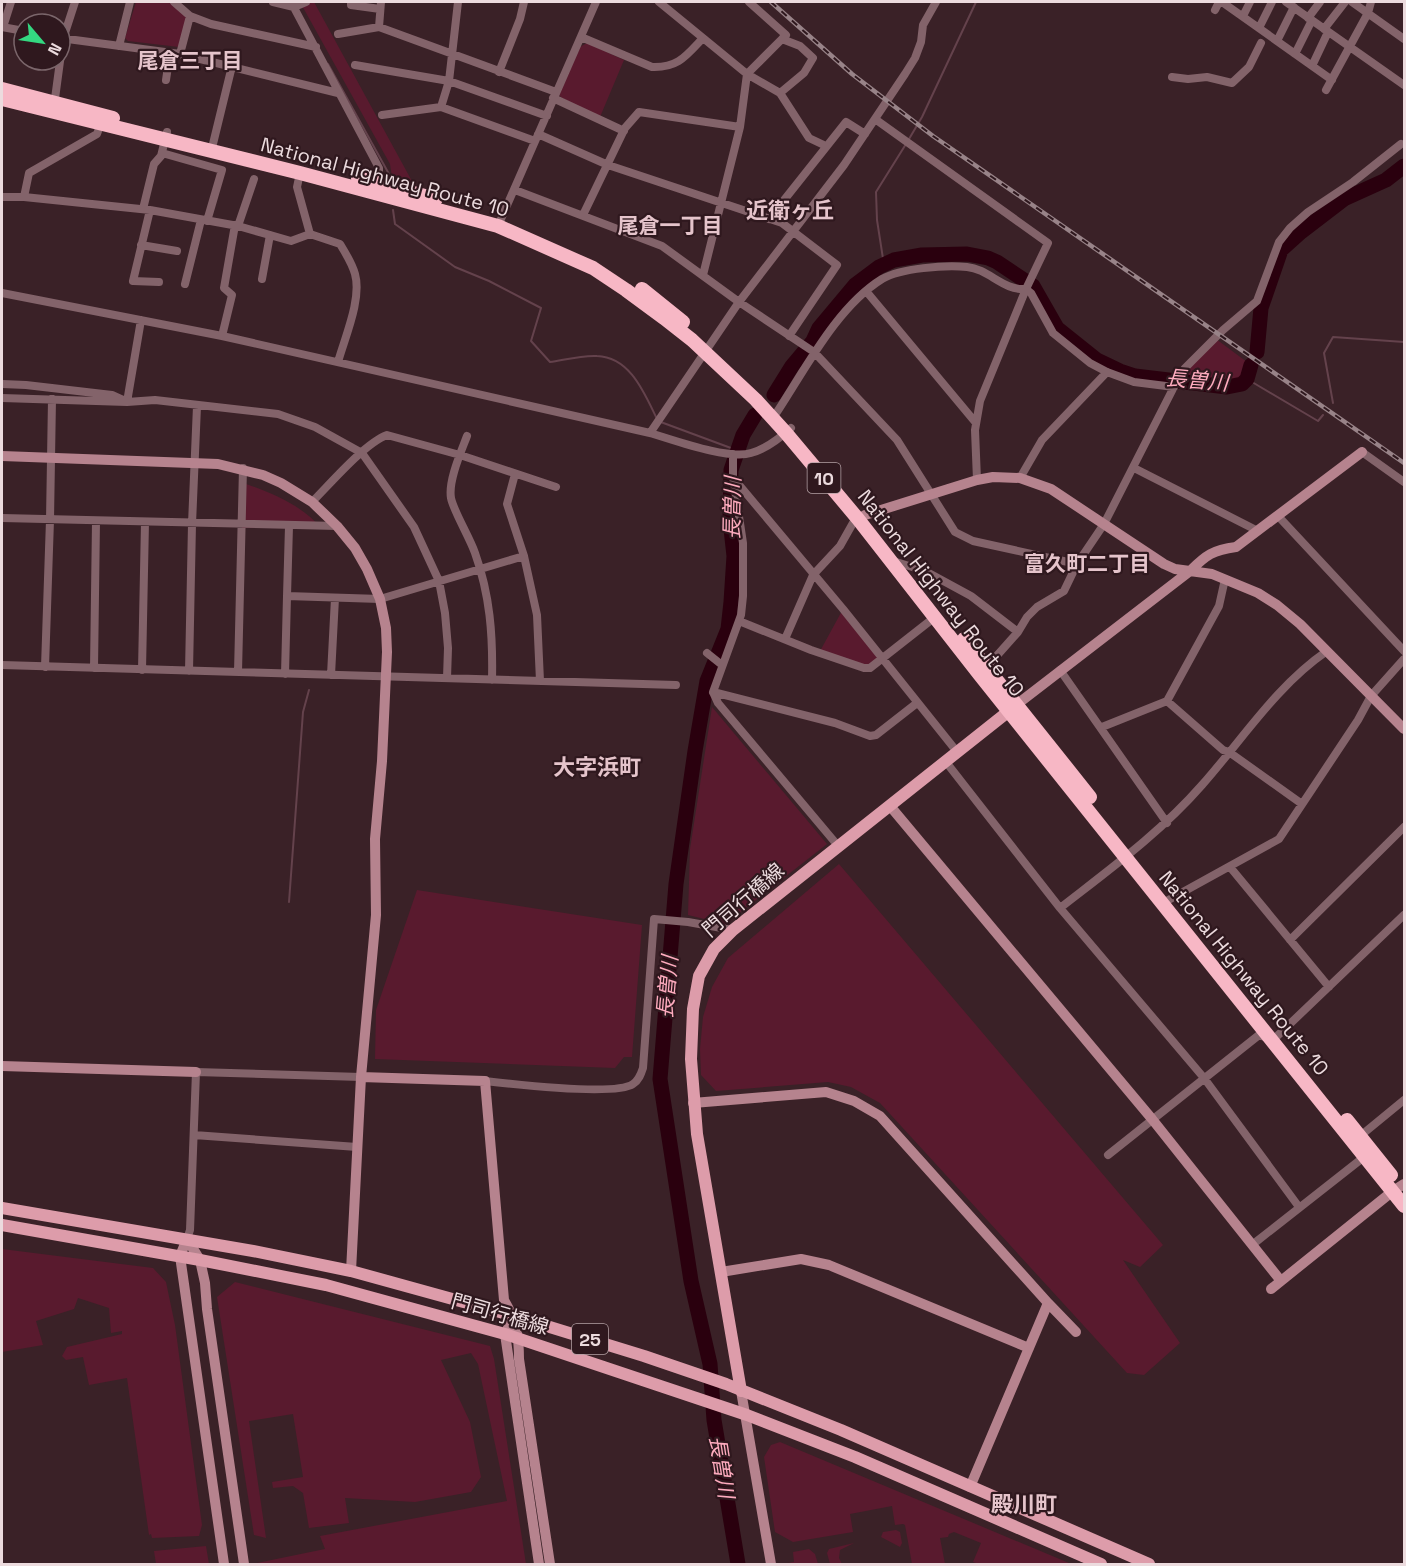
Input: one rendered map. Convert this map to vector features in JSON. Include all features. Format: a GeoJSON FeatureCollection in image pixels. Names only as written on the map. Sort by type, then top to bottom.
{"type":"FeatureCollection","features":[{"type":"Feature","properties":{"kind":"highway","name":"National Highway Route 10"},"geometry":{"type":"LineString","coordinates":[[2,89],[165,142],[212,147],[464,207],[500,223],[544,235],[604,266],[669,309],[708,349],[754,387],[775,416],[862,517],[1356,1139],[1401,1185],[1404,1206]]}},
{"type":"Feature","properties":{"kind":"highway","name":"National Highway Route 10"},"geometry":{"type":"LineString","coordinates":[[2,99],[54,107]]}},
{"type":"Feature","properties":{"kind":"highway","name":"National Highway Route 10"},"geometry":{"type":"LineString","coordinates":[[212,147],[300,173],[383,189]]}},
{"type":"Feature","properties":{"kind":"highway","name":"National Highway Route 10"},"geometry":{"type":"LineString","coordinates":[[896,562],[935,617],[983,671]]}},
{"type":"Feature","properties":{"kind":"highway","name":"National Highway Route 10"},"geometry":{"type":"LineString","coordinates":[[1356,1139],[1364,1157],[1401,1185]]}},
{"type":"Feature","properties":{"kind":"main road","name":"門司行橋線"},"geometry":{"type":"LineString","coordinates":[[741,1391],[693,1103],[691,1035],[695,992],[699,976],[714,949],[733,930],[1013,707]]}},
{"type":"Feature","properties":{"kind":"main road","name":"門司行橋線"},"geometry":{"type":"LineString","coordinates":[[2,1208],[253,1251],[351,1272],[514,1316],[644,1356],[841,1430],[1149,1564]]}},
{"type":"Feature","properties":{"kind":"main road","name":"門司行橋線"},"geometry":{"type":"LineString","coordinates":[[2,1225],[180,1256],[326,1286],[519,1338],[747,1415],[855,1457],[1101,1564]]}},
{"type":"Feature","properties":{"kind":"street"},"geometry":{"type":"LineString","coordinates":[[2,27],[11,2]]}},
{"type":"Feature","properties":{"kind":"street"},"geometry":{"type":"LineString","coordinates":[[119,46],[130,2]]}},
{"type":"Feature","properties":{"kind":"street"},"geometry":{"type":"LineString","coordinates":[[174,2],[190,16],[211,24],[316,47]]}},
{"type":"Feature","properties":{"kind":"street"},"geometry":{"type":"LineString","coordinates":[[273,2],[292,4],[306,2]]}},
{"type":"Feature","properties":{"kind":"street"},"geometry":{"type":"LineString","coordinates":[[351,2],[351,5],[381,5],[379,27]]}},
{"type":"Feature","properties":{"kind":"street"},"geometry":{"type":"LineString","coordinates":[[441,107],[449,81],[458,2]]}},
{"type":"Feature","properties":{"kind":"street"},"geometry":{"type":"LineString","coordinates":[[499,72],[520,19],[524,2]]}},
{"type":"Feature","properties":{"kind":"street"},"geometry":{"type":"LineString","coordinates":[[500,223],[596,2]]}},
{"type":"Feature","properties":{"kind":"street"},"geometry":{"type":"LineString","coordinates":[[659,2],[747,74],[780,93],[809,138],[826,146]]}},
{"type":"Feature","properties":{"kind":"street"},"geometry":{"type":"LineString","coordinates":[[703,275],[740,127],[747,74],[786,35],[749,2]]}},
{"type":"Feature","properties":{"kind":"street"},"geometry":{"type":"LineString","coordinates":[[650,433],[739,302],[794,233],[875,119],[915,58],[921,42],[923,25],[936,2]]}},
{"type":"Feature","properties":{"kind":"street"},"geometry":{"type":"LineString","coordinates":[[1215,10],[1221,2],[1332,80]]}},
{"type":"Feature","properties":{"kind":"street"},"geometry":{"type":"LineString","coordinates":[[1243,16],[1250,2]]}},
{"type":"Feature","properties":{"kind":"street"},"geometry":{"type":"LineString","coordinates":[[1259,28],[1272,2]]}},
{"type":"Feature","properties":{"kind":"street"},"geometry":{"type":"LineString","coordinates":[[1295,54],[1320,2]]}},
{"type":"Feature","properties":{"kind":"street"},"geometry":{"type":"LineString","coordinates":[[1312,66],[1326,31],[1345,2]]}},
{"type":"Feature","properties":{"kind":"street"},"geometry":{"type":"LineString","coordinates":[[1352,2],[1404,39]]}},
{"type":"Feature","properties":{"kind":"street"},"geometry":{"type":"LineString","coordinates":[[1326,90],[1368,13],[1371,2]]}},
{"type":"Feature","properties":{"kind":"street"},"geometry":{"type":"LineString","coordinates":[[292,4],[379,168],[383,189]]}},
{"type":"Feature","properties":{"kind":"street"},"geometry":{"type":"LineString","coordinates":[[1277,41],[1291,4],[1404,85]]}},
{"type":"Feature","properties":{"kind":"street"},"geometry":{"type":"LineString","coordinates":[[180,54],[190,16]]}},
{"type":"Feature","properties":{"kind":"street"},"geometry":{"type":"LineString","coordinates":[[338,34],[379,27],[555,95],[624,131]]}},
{"type":"Feature","properties":{"kind":"street"},"geometry":{"type":"LineString","coordinates":[[580,37],[652,67],[660,68],[678,63],[703,38]]}},
{"type":"Feature","properties":{"kind":"street"},"geometry":{"type":"LineString","coordinates":[[780,93],[804,73],[813,58],[800,46],[782,39]]}},
{"type":"Feature","properties":{"kind":"street"},"geometry":{"type":"LineString","coordinates":[[72,40],[180,54],[338,93]]}},
{"type":"Feature","properties":{"kind":"street"},"geometry":{"type":"LineString","coordinates":[[1172,77],[1188,79],[1207,77],[1232,82],[1249,67],[1261,44]]}},
{"type":"Feature","properties":{"kind":"street"},"geometry":{"type":"LineString","coordinates":[[166,80],[170,53]]}},
{"type":"Feature","properties":{"kind":"street"},"geometry":{"type":"LineString","coordinates":[[355,65],[449,81],[547,116]]}},
{"type":"Feature","properties":{"kind":"street"},"geometry":{"type":"LineString","coordinates":[[212,147],[232,66]]}},
{"type":"Feature","properties":{"kind":"street"},"geometry":{"type":"LineString","coordinates":[[54,107],[58,72]]}},
{"type":"Feature","properties":{"kind":"street"},"geometry":{"type":"LineString","coordinates":[[382,115],[441,107],[536,137],[608,165],[782,223],[837,265],[789,336]]}},
{"type":"Feature","properties":{"kind":"street"},"geometry":{"type":"LineString","coordinates":[[583,215],[624,131],[639,112],[740,127]]}},
{"type":"Feature","properties":{"kind":"street"},"geometry":{"type":"LineString","coordinates":[[875,119],[1048,243],[1026,289],[980,401],[976,423],[977,480]]}},
{"type":"Feature","properties":{"kind":"street"},"geometry":{"type":"LineString","coordinates":[[24,196],[29,173],[97,134],[101,120]]}},
{"type":"Feature","properties":{"kind":"street"},"geometry":{"type":"LineString","coordinates":[[769,219],[846,122],[865,134]]}},
{"type":"Feature","properties":{"kind":"street"},"geometry":{"type":"LineString","coordinates":[[159,282],[133,281],[154,164],[165,142],[222,170],[185,284]]}},
{"type":"Feature","properties":{"kind":"street"},"geometry":{"type":"LineString","coordinates":[[983,671],[1037,607],[1064,591],[1077,564],[1104,524],[1134,468],[1179,376],[1223,330],[1257,301],[1280,242],[1290,228],[1308,212],[1353,182],[1401,144]]}},
{"type":"Feature","properties":{"kind":"street"},"geometry":{"type":"LineString","coordinates":[[300,173],[297,187],[310,234]]}},
{"type":"Feature","properties":{"kind":"street"},"geometry":{"type":"LineString","coordinates":[[222,336],[232,295],[224,288],[237,226],[254,179]]}},
{"type":"Feature","properties":{"kind":"street"},"geometry":{"type":"LineString","coordinates":[[515,190],[662,246],[739,302],[814,352],[897,440],[955,532],[973,541],[1077,564]]}},
{"type":"Feature","properties":{"kind":"street"},"geometry":{"type":"LineString","coordinates":[[2,197],[24,196],[146,210],[237,226],[291,241],[310,234],[340,244],[352,265],[357,286],[355,303],[338,362]]}},
{"type":"Feature","properties":{"kind":"street"},"geometry":{"type":"LineString","coordinates":[[262,279],[270,235]]}},
{"type":"Feature","properties":{"kind":"street"},"geometry":{"type":"LineString","coordinates":[[141,245],[177,251]]}},
{"type":"Feature","properties":{"kind":"street"},"geometry":{"type":"LineString","coordinates":[[775,416],[814,352],[852,304],[883,279],[919,270],[966,267],[978,269],[1014,290],[1026,289],[1031,293],[1053,333],[1090,363],[1134,382],[1175,386]]}},
{"type":"Feature","properties":{"kind":"street"},"geometry":{"type":"LineString","coordinates":[[867,291],[976,423]]}},
{"type":"Feature","properties":{"kind":"street"},"geometry":{"type":"LineString","coordinates":[[2,293],[222,336],[650,433],[719,452],[750,453],[775,441],[788,430]]}},
{"type":"Feature","properties":{"kind":"street"},"geometry":{"type":"LineString","coordinates":[[127,402],[141,320]]}},
{"type":"Feature","properties":{"kind":"street"},"geometry":{"type":"LineString","coordinates":[[1020,478],[1042,441],[1107,372]]}},
{"type":"Feature","properties":{"kind":"street"},"geometry":{"type":"LineString","coordinates":[[2,384],[112,395],[127,402]]}},
{"type":"Feature","properties":{"kind":"street"},"geometry":{"type":"LineString","coordinates":[[2,398],[127,402],[155,400],[278,414],[315,427],[362,453],[414,527],[439,581],[446,625],[447,678]]}},
{"type":"Feature","properties":{"kind":"street"},"geometry":{"type":"LineString","coordinates":[[45,667],[52,399]]}},
{"type":"Feature","properties":{"kind":"street"},"geometry":{"type":"LineString","coordinates":[[189,671],[197,405]]}},
{"type":"Feature","properties":{"kind":"street"},"geometry":{"type":"LineString","coordinates":[[312,502],[362,453],[380,437],[387,435],[460,455],[556,487]]}},
{"type":"Feature","properties":{"kind":"street"},"geometry":{"type":"LineString","coordinates":[[467,436],[452,483],[451,498],[481,569],[489,605],[493,639],[492,680]]}},
{"type":"Feature","properties":{"kind":"street"},"geometry":{"type":"LineString","coordinates":[[1013,707],[1205,557],[1218,549],[1236,547],[1362,452],[1404,482]]}},
{"type":"Feature","properties":{"kind":"street"},"geometry":{"type":"LineString","coordinates":[[733,454],[733,477],[743,543],[743,596],[739,621],[720,663],[713,692],[718,703],[839,847]]}},
{"type":"Feature","properties":{"kind":"street"},"geometry":{"type":"LineString","coordinates":[[2,456],[218,464],[243,468],[281,483],[312,502],[337,526],[368,569],[380,599],[386,628],[387,677],[375,839],[376,915],[361,1077],[351,1272]]}},
{"type":"Feature","properties":{"kind":"street"},"geometry":{"type":"LineString","coordinates":[[238,672],[243,468]]}},
{"type":"Feature","properties":{"kind":"street"},"geometry":{"type":"LineString","coordinates":[[1134,468],[1258,531]]}},
{"type":"Feature","properties":{"kind":"street"},"geometry":{"type":"LineString","coordinates":[[515,474],[507,504],[524,556],[537,615],[540,681]]}},
{"type":"Feature","properties":{"kind":"street"},"geometry":{"type":"LineString","coordinates":[[733,477],[958,753]]}},
{"type":"Feature","properties":{"kind":"street"},"geometry":{"type":"LineString","coordinates":[[785,639],[813,575],[840,546],[853,524],[862,517],[977,480],[993,477],[1020,478],[1052,489],[1164,564],[1175,569],[1212,574],[1226,579],[1258,593],[1277,605],[1327,651],[1404,729]]}},
{"type":"Feature","properties":{"kind":"street"},"geometry":{"type":"LineString","coordinates":[[1278,516],[1404,651]]}},
{"type":"Feature","properties":{"kind":"street"},"geometry":{"type":"LineString","coordinates":[[2,518],[337,526]]}},
{"type":"Feature","properties":{"kind":"street"},"geometry":{"type":"LineString","coordinates":[[93,668],[96,521]]}},
{"type":"Feature","properties":{"kind":"street"},"geometry":{"type":"LineString","coordinates":[[142,670],[145,522]]}},
{"type":"Feature","properties":{"kind":"street"},"geometry":{"type":"LineString","coordinates":[[285,674],[289,526]]}},
{"type":"Feature","properties":{"kind":"street"},"geometry":{"type":"LineString","coordinates":[[287,596],[380,599],[524,556]]}},
{"type":"Feature","properties":{"kind":"street"},"geometry":{"type":"LineString","coordinates":[[896,562],[926,571],[971,596],[1018,632]]}},
{"type":"Feature","properties":{"kind":"street"},"geometry":{"type":"LineString","coordinates":[[1102,727],[1167,701],[1219,606],[1226,579]]}},
{"type":"Feature","properties":{"kind":"street"},"geometry":{"type":"LineString","coordinates":[[331,675],[335,598]]}},
{"type":"Feature","properties":{"kind":"street"},"geometry":{"type":"LineString","coordinates":[[739,621],[864,668],[870,668],[935,617]]}},
{"type":"Feature","properties":{"kind":"street"},"geometry":{"type":"LineString","coordinates":[[1060,908],[1167,823],[1305,667],[1327,651]]}},
{"type":"Feature","properties":{"kind":"street"},"geometry":{"type":"LineString","coordinates":[[707,653],[720,663]]}},
{"type":"Feature","properties":{"kind":"street"},"geometry":{"type":"LineString","coordinates":[[1167,901],[1279,839],[1358,720],[1371,696],[1404,659]]}},
{"type":"Feature","properties":{"kind":"street"},"geometry":{"type":"LineString","coordinates":[[2,666],[676,685]]}},
{"type":"Feature","properties":{"kind":"street"},"geometry":{"type":"LineString","coordinates":[[1060,670],[1167,823]]}},
{"type":"Feature","properties":{"kind":"street"},"geometry":{"type":"LineString","coordinates":[[713,692],[835,723],[870,736],[876,735],[917,703]]}},
{"type":"Feature","properties":{"kind":"street"},"geometry":{"type":"LineString","coordinates":[[1167,701],[1223,750],[1302,804]]}},
{"type":"Feature","properties":{"kind":"street"},"geometry":{"type":"LineString","coordinates":[[946,762],[1060,908],[1204,1077],[1299,1207]]}},
{"type":"Feature","properties":{"kind":"street"},"geometry":{"type":"LineString","coordinates":[[890,806],[1152,1119],[1281,1281]]}},
{"type":"Feature","properties":{"kind":"street"},"geometry":{"type":"LineString","coordinates":[[1290,940],[1404,826]]}},
{"type":"Feature","properties":{"kind":"street"},"geometry":{"type":"LineString","coordinates":[[1230,867],[1329,987]]}},
{"type":"Feature","properties":{"kind":"street"},"geometry":{"type":"LineString","coordinates":[[1108,1155],[1259,1035],[1275,1037],[1404,915]]}},
{"type":"Feature","properties":{"kind":"street"},"geometry":{"type":"LineString","coordinates":[[2,1066],[361,1077],[485,1082],[575,1089],[614,1089],[634,1084],[643,1068],[654,919],[733,930]]}},
{"type":"Feature","properties":{"kind":"street"},"geometry":{"type":"LineString","coordinates":[[196,1072],[190,1230],[180,1256],[224,1564]]}},
{"type":"Feature","properties":{"kind":"street"},"geometry":{"type":"LineString","coordinates":[[485,1082],[504,1300],[514,1316],[519,1338],[519,1359],[550,1564]]}},
{"type":"Feature","properties":{"kind":"street"},"geometry":{"type":"LineString","coordinates":[[693,1103],[826,1092],[861,1104],[880,1116],[1076,1332]]}},
{"type":"Feature","properties":{"kind":"street"},"geometry":{"type":"LineString","coordinates":[[1356,1139],[1404,1100]]}},
{"type":"Feature","properties":{"kind":"street"},"geometry":{"type":"LineString","coordinates":[[194,1135],[357,1147]]}},
{"type":"Feature","properties":{"kind":"street"},"geometry":{"type":"LineString","coordinates":[[1252,1245],[1364,1157]]}},
{"type":"Feature","properties":{"kind":"street"},"geometry":{"type":"LineString","coordinates":[[1271,1290],[1401,1185]]}},
{"type":"Feature","properties":{"kind":"street"},"geometry":{"type":"LineString","coordinates":[[187,1239],[200,1260],[205,1283],[244,1564]]}},
{"type":"Feature","properties":{"kind":"street"},"geometry":{"type":"LineString","coordinates":[[721,1272],[801,1258],[813,1260],[1029,1348]]}},
{"type":"Feature","properties":{"kind":"street"},"geometry":{"type":"LineString","coordinates":[[970,1487],[1048,1303]]}},
{"type":"Feature","properties":{"kind":"street"},"geometry":{"type":"LineString","coordinates":[[514,1316],[505,1334],[539,1564]]}},
{"type":"Feature","properties":{"kind":"street"},"geometry":{"type":"LineString","coordinates":[[741,1391],[747,1415],[751,1454],[771,1564]]}},
{"type":"Feature","properties":{"kind":"shaded area"},"geometry":{"type":"Polygon","coordinates":[[[136,2],[170,2],[188,19],[179,47],[128,41],[125,38],[136,2]]]}},
{"type":"Feature","properties":{"kind":"shaded area"},"geometry":{"type":"Polygon","coordinates":[[[300,2],[314,2],[413,183],[392,177],[390,164],[300,2]]]}},
{"type":"Feature","properties":{"kind":"shaded area"},"geometry":{"type":"Polygon","coordinates":[[[587,43],[624,60],[600,117],[559,95],[580,47],[587,43]]]}},
{"type":"Feature","properties":{"kind":"shaded area"},"geometry":{"type":"Polygon","coordinates":[[[1216,339],[1251,365],[1247,379],[1234,386],[1177,382],[1216,339]]]}},
{"type":"Feature","properties":{"kind":"shaded area"},"geometry":{"type":"Polygon","coordinates":[[[246,484],[296,507],[321,528],[242,528],[246,484]]]}},
{"type":"Feature","properties":{"kind":"shaded area"},"geometry":{"type":"Polygon","coordinates":[[[843,609],[881,658],[870,668],[819,653],[843,609]]]}},
{"type":"Feature","properties":{"kind":"shaded area"},"geometry":{"type":"Polygon","coordinates":[[[712,707],[827,844],[725,924],[688,915],[690,849],[712,707]]]}},
{"type":"Feature","properties":{"kind":"shaded area"},"geometry":{"type":"Polygon","coordinates":[[[839,864],[1163,1245],[1140,1267],[1123,1260],[1180,1343],[1144,1375],[1127,1373],[880,1103],[851,1087],[828,1082],[716,1091],[701,1075],[700,1049],[703,1017],[712,987],[728,958],[839,864]]]}},
{"type":"Feature","properties":{"kind":"shaded area"},"geometry":{"type":"Polygon","coordinates":[[[417,890],[642,925],[632,1057],[624,1057],[615,1068],[375,1059],[376,1010],[417,890]]]}},
{"type":"Feature","properties":{"kind":"shaded area"},"geometry":{"type":"Polygon","coordinates":[[[2,1249],[153,1268],[166,1282],[175,1325],[202,1525],[199,1536],[152,1538],[151,1534],[149,1535],[127,1378],[89,1385],[83,1357],[66,1360],[62,1356],[67,1347],[122,1334],[122,1331],[111,1333],[109,1308],[78,1298],[74,1309],[36,1321],[43,1345],[2,1352],[2,1249]]]}},
{"type":"Feature","properties":{"kind":"shaded area"},"geometry":{"type":"Polygon","coordinates":[[[235,1282],[490,1346],[494,1359],[526,1564],[258,1564],[325,1549],[320,1536],[507,1501],[478,1364],[471,1353],[441,1360],[470,1422],[481,1477],[471,1492],[415,1502],[345,1498],[349,1523],[309,1528],[303,1493],[293,1486],[273,1488],[272,1482],[303,1477],[293,1414],[249,1421],[266,1538],[254,1535],[217,1297],[235,1282]]]}},
{"type":"Feature","properties":{"kind":"shaded area"},"geometry":{"type":"Polygon","coordinates":[[[780,1442],[1069,1563],[979,1564],[973,1562],[981,1543],[954,1532],[948,1537],[940,1538],[945,1564],[912,1564],[905,1525],[895,1525],[892,1506],[850,1514],[853,1532],[793,1542],[775,1532],[764,1457],[771,1445],[780,1442]]]}},
{"type":"Feature","properties":{"kind":"shaded area"},"geometry":{"type":"Polygon","coordinates":[[[896,1530],[900,1532],[902,1543],[900,1547],[881,1537],[883,1532],[896,1530]]]}},
{"type":"Feature","properties":{"kind":"shaded area"},"geometry":{"type":"Polygon","coordinates":[[[854,1543],[840,1550],[839,1558],[842,1564],[830,1564],[827,1553],[829,1549],[854,1543]]]}},
{"type":"Feature","properties":{"kind":"shaded area"},"geometry":{"type":"Polygon","coordinates":[[[206,1546],[209,1564],[156,1564],[154,1551],[206,1546]]]}},
{"type":"Feature","properties":{"kind":"shaded area"},"geometry":{"type":"Polygon","coordinates":[[[809,1549],[815,1554],[818,1564],[782,1564],[794,1562],[793,1552],[809,1549]]]}},
{"type":"Feature","properties":{"kind":"waterway"},"geometry":{"type":"LineString","coordinates":[[909,139],[922,117],[976,2]]}},
{"type":"Feature","properties":{"kind":"waterway"},"geometry":{"type":"LineString","coordinates":[[328,64],[389,174]]}},
{"type":"Feature","properties":{"kind":"waterway"},"geometry":{"type":"LineString","coordinates":[[884,265],[877,220],[876,192],[906,144]]}},
{"type":"Feature","properties":{"kind":"waterway","name":"長曽川"},"geometry":{"type":"LineString","coordinates":[[1257,352],[1261,308],[1281,250],[1344,199],[1386,180],[1404,166]]}},
{"type":"Feature","properties":{"kind":"waterway"},"geometry":{"type":"LineString","coordinates":[[393,210],[395,224],[455,267],[489,281],[541,308],[531,341],[550,362],[585,356],[609,358],[628,370],[642,389],[658,421],[739,451]]}},
{"type":"Feature","properties":{"kind":"waterway","name":"長曽川"},"geometry":{"type":"LineString","coordinates":[[774,395],[792,366],[813,341],[819,328],[855,285],[879,267],[894,260],[922,255],[967,254],[997,262],[1033,286],[1057,328],[1097,360],[1120,371],[1135,376],[1227,387],[1242,384],[1247,379],[1251,365]]}},
{"type":"Feature","properties":{"kind":"waterway"},"geometry":{"type":"LineString","coordinates":[[1333,403],[1324,353],[1333,337],[1404,342]]}},
{"type":"Feature","properties":{"kind":"waterway"},"geometry":{"type":"LineString","coordinates":[[1247,379],[1318,421],[1323,415]]}},
{"type":"Feature","properties":{"kind":"waterway","name":"長曽川"},"geometry":{"type":"LineString","coordinates":[[738,1564],[714,1420],[710,1364],[691,1281],[660,1079],[676,884],[695,751],[707,681],[728,629],[734,556],[730,520],[731,470],[743,435],[755,415]]}},
{"type":"Feature","properties":{"kind":"waterway"},"geometry":{"type":"LineString","coordinates":[[289,902],[303,712],[309,690]]}},
{"type":"Feature","properties":{"kind":"railway"},"geometry":{"type":"LineString","coordinates":[[771,2],[852,74],[933,136],[1404,463]]}},
{"type":"Feature","properties":{"kind":"district","name":"尾倉三丁目"},"geometry":{"type":"Point","coordinates":[190,60]}},
{"type":"Feature","properties":{"kind":"district","name":"近衛ヶ丘"},"geometry":{"type":"Point","coordinates":[790,210]}},
{"type":"Feature","properties":{"kind":"district","name":"尾倉一丁目"},"geometry":{"type":"Point","coordinates":[670,225]}},
{"type":"Feature","properties":{"kind":"district","name":"富久町二丁目"},"geometry":{"type":"Point","coordinates":[1087,563]}},
{"type":"Feature","properties":{"kind":"district","name":"大字浜町"},"geometry":{"type":"Point","coordinates":[597,767]}},
{"type":"Feature","properties":{"kind":"district","name":"殿川町"},"geometry":{"type":"Point","coordinates":[1024,1504]}}]}
